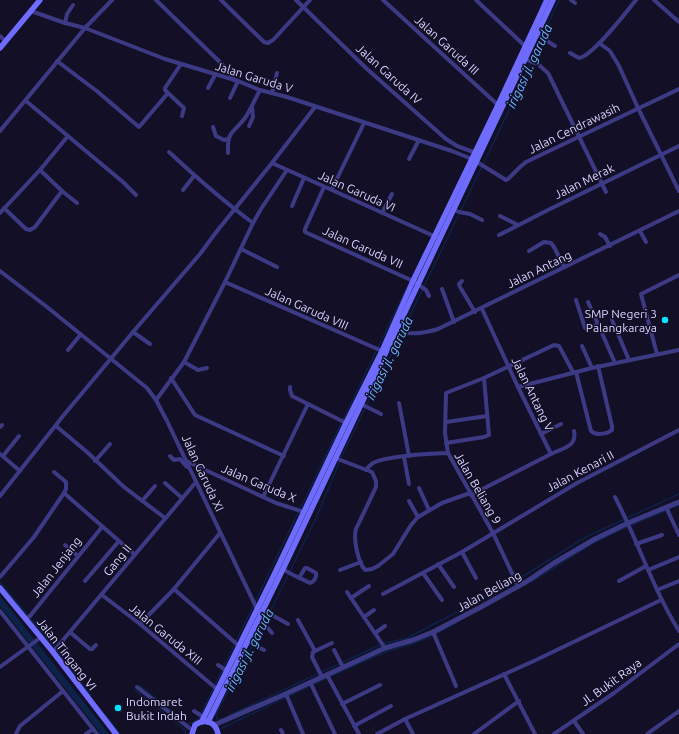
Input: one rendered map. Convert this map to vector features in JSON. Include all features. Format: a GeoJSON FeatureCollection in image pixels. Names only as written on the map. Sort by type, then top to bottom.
{"type":"FeatureCollection","features":[{"type":"Feature","properties":{"kind":"main road"},"geometry":{"type":"LineString","coordinates":[[0,48],[40,0]]}},
{"type":"Feature","properties":{"kind":"main road"},"geometry":{"type":"LineString","coordinates":[[488,132],[498,105],[527,48],[547,0]]}},
{"type":"Feature","properties":{"kind":"main road"},"geometry":{"type":"LineString","coordinates":[[437,238],[458,211],[478,163],[478,154],[525,59],[527,48],[540,36],[553,0]]}},
{"type":"Feature","properties":{"kind":"main road"},"geometry":{"type":"LineString","coordinates":[[192,732],[195,725],[205,720],[252,643],[261,624],[275,579],[304,512],[346,423],[362,405],[400,331],[420,285],[437,238],[478,163]]}},
{"type":"Feature","properties":{"kind":"main road"},"geometry":{"type":"LineString","coordinates":[[275,579],[286,572],[340,459],[382,351],[420,285]]}},
{"type":"Feature","properties":{"kind":"main road","name":"Jalan Tingang VI"},"geometry":{"type":"LineString","coordinates":[[0,588],[26,619],[38,640],[53,652],[116,734]]}},
{"type":"Feature","properties":{"kind":"main road"},"geometry":{"type":"LineString","coordinates":[[205,720],[239,646],[264,612]]}},
{"type":"Feature","properties":{"kind":"main road"},"geometry":{"type":"LineString","coordinates":[[205,720],[214,725],[218,734]]}},
{"type":"Feature","properties":{"kind":"street"},"geometry":{"type":"LineString","coordinates":[[0,131],[85,28],[112,0]]}},
{"type":"Feature","properties":{"kind":"street"},"geometry":{"type":"LineString","coordinates":[[156,0],[228,70],[236,81],[230,98]]}},
{"type":"Feature","properties":{"kind":"street"},"geometry":{"type":"LineString","coordinates":[[221,0],[264,42],[268,43],[273,40],[310,0]]}},
{"type":"Feature","properties":{"kind":"street","name":"Jalan Garuda IV"},"geometry":{"type":"LineString","coordinates":[[296,0],[367,68],[446,139],[457,146],[478,154]]}},
{"type":"Feature","properties":{"kind":"street","name":"Jalan Garuda III"},"geometry":{"type":"LineString","coordinates":[[382,0],[498,105]]}},
{"type":"Feature","properties":{"kind":"street"},"geometry":{"type":"LineString","coordinates":[[476,0],[527,48]]}},
{"type":"Feature","properties":{"kind":"street"},"geometry":{"type":"LineString","coordinates":[[571,0],[576,3]]}},
{"type":"Feature","properties":{"kind":"street"},"geometry":{"type":"LineString","coordinates":[[570,53],[577,58],[582,58],[599,43],[636,0]]}},
{"type":"Feature","properties":{"kind":"street"},"geometry":{"type":"LineString","coordinates":[[654,0],[679,22]]}},
{"type":"Feature","properties":{"kind":"street"},"geometry":{"type":"LineString","coordinates":[[65,23],[67,14],[73,5]]}},
{"type":"Feature","properties":{"kind":"street","name":"Jalan Garuda V"},"geometry":{"type":"LineString","coordinates":[[31,10],[65,23],[85,28],[181,64],[452,150],[478,163]]}},
{"type":"Feature","properties":{"kind":"street"},"geometry":{"type":"LineString","coordinates":[[0,36],[5,41]]}},
{"type":"Feature","properties":{"kind":"street"},"geometry":{"type":"LineString","coordinates":[[540,36],[555,46]]}},
{"type":"Feature","properties":{"kind":"street"},"geometry":{"type":"LineString","coordinates":[[599,43],[610,51],[615,58],[679,191]]}},
{"type":"Feature","properties":{"kind":"street"},"geometry":{"type":"LineString","coordinates":[[525,59],[543,67],[548,73],[606,192]]}},
{"type":"Feature","properties":{"kind":"street"},"geometry":{"type":"LineString","coordinates":[[57,62],[98,92],[139,127],[168,93]]}},
{"type":"Feature","properties":{"kind":"street"},"geometry":{"type":"LineString","coordinates":[[181,64],[165,88],[165,91],[184,108],[182,116]]}},
{"type":"Feature","properties":{"kind":"street"},"geometry":{"type":"LineString","coordinates":[[272,93],[277,73]]}},
{"type":"Feature","properties":{"kind":"street"},"geometry":{"type":"LineString","coordinates":[[208,88],[215,75]]}},
{"type":"Feature","properties":{"kind":"street","name":"Jalan Cendrawasih"},"geometry":{"type":"LineString","coordinates":[[478,163],[507,180],[526,162],[679,88]]}},
{"type":"Feature","properties":{"kind":"street"},"geometry":{"type":"LineString","coordinates":[[228,153],[228,139],[252,107],[260,90]]}},
{"type":"Feature","properties":{"kind":"street"},"geometry":{"type":"LineString","coordinates":[[26,101],[115,174],[136,195]]}},
{"type":"Feature","properties":{"kind":"street"},"geometry":{"type":"LineString","coordinates":[[249,126],[253,117],[252,107]]}},
{"type":"Feature","properties":{"kind":"street"},"geometry":{"type":"LineString","coordinates":[[0,496],[133,332],[200,254],[315,107]]}},
{"type":"Feature","properties":{"kind":"street"},"geometry":{"type":"LineString","coordinates":[[332,189],[364,123]]}},
{"type":"Feature","properties":{"kind":"street"},"geometry":{"type":"LineString","coordinates":[[212,127],[216,136],[224,140],[228,139]]}},
{"type":"Feature","properties":{"kind":"street"},"geometry":{"type":"LineString","coordinates":[[0,213],[40,170],[68,136]]}},
{"type":"Feature","properties":{"kind":"street"},"geometry":{"type":"LineString","coordinates":[[409,159],[419,140]]}},
{"type":"Feature","properties":{"kind":"street","name":"Jalan Merak"},"geometry":{"type":"LineString","coordinates":[[499,235],[679,146]]}},
{"type":"Feature","properties":{"kind":"street"},"geometry":{"type":"LineString","coordinates":[[169,152],[194,176],[253,223]]}},
{"type":"Feature","properties":{"kind":"street","name":"Jalan Garuda VI"},"geometry":{"type":"LineString","coordinates":[[272,162],[437,238]]}},
{"type":"Feature","properties":{"kind":"street"},"geometry":{"type":"LineString","coordinates":[[40,170],[77,203]]}},
{"type":"Feature","properties":{"kind":"street"},"geometry":{"type":"LineString","coordinates":[[156,400],[184,362],[241,250],[253,223],[287,170]]}},
{"type":"Feature","properties":{"kind":"street"},"geometry":{"type":"LineString","coordinates":[[183,190],[194,176]]}},
{"type":"Feature","properties":{"kind":"street"},"geometry":{"type":"LineString","coordinates":[[292,206],[304,178]]}},
{"type":"Feature","properties":{"kind":"street","name":"Jalan Garuda VII"},"geometry":{"type":"LineString","coordinates":[[324,187],[305,232],[420,285]]}},
{"type":"Feature","properties":{"kind":"street"},"geometry":{"type":"LineString","coordinates":[[4,208],[26,229],[30,230],[36,227],[62,191]]}},
{"type":"Feature","properties":{"kind":"street"},"geometry":{"type":"LineString","coordinates":[[382,213],[392,194]]}},
{"type":"Feature","properties":{"kind":"street"},"geometry":{"type":"LineString","coordinates":[[458,211],[470,214],[482,220]]}},
{"type":"Feature","properties":{"kind":"street","name":"Jalan Antang"},"geometry":{"type":"LineString","coordinates":[[400,331],[421,333],[431,332],[482,309],[679,211]]}},
{"type":"Feature","properties":{"kind":"street"},"geometry":{"type":"LineString","coordinates":[[500,216],[518,225]]}},
{"type":"Feature","properties":{"kind":"street"},"geometry":{"type":"LineString","coordinates":[[640,231],[646,242]]}},
{"type":"Feature","properties":{"kind":"street"},"geometry":{"type":"LineString","coordinates":[[600,234],[605,237],[610,246]]}},
{"type":"Feature","properties":{"kind":"street"},"geometry":{"type":"LineString","coordinates":[[529,251],[544,242],[551,243],[564,267]]}},
{"type":"Feature","properties":{"kind":"street"},"geometry":{"type":"LineString","coordinates":[[241,250],[277,267]]}},
{"type":"Feature","properties":{"kind":"street","name":"Jalan Garuda XI"},"geometry":{"type":"LineString","coordinates":[[0,271],[147,388],[156,400],[220,533],[264,612]]}},
{"type":"Feature","properties":{"kind":"street"},"geometry":{"type":"LineString","coordinates":[[657,354],[641,294],[679,275]]}},
{"type":"Feature","properties":{"kind":"street"},"geometry":{"type":"LineString","coordinates":[[462,281],[459,286],[475,312]]}},
{"type":"Feature","properties":{"kind":"street","name":"Jalan Garuda VIII"},"geometry":{"type":"LineString","coordinates":[[225,282],[382,351]]}},
{"type":"Feature","properties":{"kind":"street"},"geometry":{"type":"LineString","coordinates":[[420,285],[428,296]]}},
{"type":"Feature","properties":{"kind":"street"},"geometry":{"type":"LineString","coordinates":[[442,289],[454,322]]}},
{"type":"Feature","properties":{"kind":"street"},"geometry":{"type":"LineString","coordinates":[[576,300],[586,329],[598,324]]}},
{"type":"Feature","properties":{"kind":"street"},"geometry":{"type":"LineString","coordinates":[[588,302],[615,363]]}},
{"type":"Feature","properties":{"kind":"street","name":"Jalan Antang V"},"geometry":{"type":"LineString","coordinates":[[482,309],[508,367],[552,454],[573,443],[575,439],[574,431]]}},
{"type":"Feature","properties":{"kind":"street"},"geometry":{"type":"LineString","coordinates":[[612,320],[629,360]]}},
{"type":"Feature","properties":{"kind":"street"},"geometry":{"type":"LineString","coordinates":[[133,332],[150,344]]}},
{"type":"Feature","properties":{"kind":"street"},"geometry":{"type":"LineString","coordinates":[[68,350],[81,334]]}},
{"type":"Feature","properties":{"kind":"street"},"geometry":{"type":"LineString","coordinates":[[448,453],[446,443],[446,393],[484,378],[556,345],[559,346],[574,372],[591,431],[594,434],[610,432],[612,430],[612,426],[598,366]]}},
{"type":"Feature","properties":{"kind":"street"},"geometry":{"type":"LineString","coordinates":[[582,346],[592,368]]}},
{"type":"Feature","properties":{"kind":"street"},"geometry":{"type":"LineString","coordinates":[[518,387],[598,366],[679,350]]}},
{"type":"Feature","properties":{"kind":"street"},"geometry":{"type":"LineString","coordinates":[[184,362],[198,370],[207,368]]}},
{"type":"Feature","properties":{"kind":"street"},"geometry":{"type":"LineString","coordinates":[[171,378],[195,415],[284,456]]}},
{"type":"Feature","properties":{"kind":"street"},"geometry":{"type":"LineString","coordinates":[[446,443],[487,436],[490,433],[484,378]]}},
{"type":"Feature","properties":{"kind":"street"},"geometry":{"type":"LineString","coordinates":[[290,387],[292,396],[346,423]]}},
{"type":"Feature","properties":{"kind":"street"},"geometry":{"type":"LineString","coordinates":[[263,497],[308,404]]}},
{"type":"Feature","properties":{"kind":"street"},"geometry":{"type":"LineString","coordinates":[[399,404],[407,456],[409,484]]}},
{"type":"Feature","properties":{"kind":"street"},"geometry":{"type":"LineString","coordinates":[[362,405],[381,414]]}},
{"type":"Feature","properties":{"kind":"street"},"geometry":{"type":"LineString","coordinates":[[446,422],[487,416]]}},
{"type":"Feature","properties":{"kind":"street"},"geometry":{"type":"LineString","coordinates":[[541,434],[561,424]]}},
{"type":"Feature","properties":{"kind":"street"},"geometry":{"type":"LineString","coordinates":[[56,426],[87,452],[124,487],[165,518]]}},
{"type":"Feature","properties":{"kind":"street","name":"Jalan Kenari II"},"geometry":{"type":"LineString","coordinates":[[383,594],[462,552],[577,483],[679,430]]}},
{"type":"Feature","properties":{"kind":"street"},"geometry":{"type":"LineString","coordinates":[[19,436],[2,455],[20,471]]}},
{"type":"Feature","properties":{"kind":"street"},"geometry":{"type":"LineString","coordinates":[[95,461],[110,444]]}},
{"type":"Feature","properties":{"kind":"street","name":"Jalan Beliang 9"},"geometry":{"type":"LineString","coordinates":[[366,470],[372,464],[380,460],[407,456],[448,453],[492,533],[518,586]]}},
{"type":"Feature","properties":{"kind":"street"},"geometry":{"type":"LineString","coordinates":[[340,459],[373,473],[377,483],[355,533],[355,540],[361,562],[364,570],[368,570],[378,566],[389,558],[397,548],[410,525],[418,517],[429,510],[442,503],[471,494],[552,454]]}},
{"type":"Feature","properties":{"kind":"street"},"geometry":{"type":"LineString","coordinates":[[170,456],[174,460],[180,459],[191,470]]}},
{"type":"Feature","properties":{"kind":"street","name":"Jalan Garuda X"},"geometry":{"type":"LineString","coordinates":[[186,461],[281,505],[304,512]]}},
{"type":"Feature","properties":{"kind":"street"},"geometry":{"type":"LineString","coordinates":[[0,577],[34,537],[64,493],[66,482],[54,472]]}},
{"type":"Feature","properties":{"kind":"street","name":"Gang II"},"geometry":{"type":"LineString","coordinates":[[53,652],[196,482]]}},
{"type":"Feature","properties":{"kind":"street"},"geometry":{"type":"LineString","coordinates":[[165,483],[182,498]]}},
{"type":"Feature","properties":{"kind":"street"},"geometry":{"type":"LineString","coordinates":[[142,501],[155,486]]}},
{"type":"Feature","properties":{"kind":"street"},"geometry":{"type":"LineString","coordinates":[[419,488],[429,510]]}},
{"type":"Feature","properties":{"kind":"street"},"geometry":{"type":"LineString","coordinates":[[64,493],[134,554]]}},
{"type":"Feature","properties":{"kind":"street"},"geometry":{"type":"LineString","coordinates":[[615,497],[628,523],[661,600],[679,631]]}},
{"type":"Feature","properties":{"kind":"street"},"geometry":{"type":"LineString","coordinates":[[409,502],[418,517]]}},
{"type":"Feature","properties":{"kind":"street","name":"Jalan Beliang"},"geometry":{"type":"LineString","coordinates":[[214,725],[286,694],[385,648],[414,640],[433,632],[518,586],[577,549],[628,523],[679,502]]}},
{"type":"Feature","properties":{"kind":"street"},"geometry":{"type":"LineString","coordinates":[[666,507],[679,535]]}},
{"type":"Feature","properties":{"kind":"street","name":"Jalan Jenjang"},"geometry":{"type":"LineString","coordinates":[[26,619],[102,527]]}},
{"type":"Feature","properties":{"kind":"street"},"geometry":{"type":"LineString","coordinates":[[140,624],[174,589],[220,533]]}},
{"type":"Feature","properties":{"kind":"street"},"geometry":{"type":"LineString","coordinates":[[636,544],[662,534]]}},
{"type":"Feature","properties":{"kind":"street"},"geometry":{"type":"LineString","coordinates":[[85,581],[119,541]]}},
{"type":"Feature","properties":{"kind":"street"},"geometry":{"type":"LineString","coordinates":[[65,545],[78,556]]}},
{"type":"Feature","properties":{"kind":"street"},"geometry":{"type":"LineString","coordinates":[[462,552],[476,578]]}},
{"type":"Feature","properties":{"kind":"street"},"geometry":{"type":"LineString","coordinates":[[619,581],[647,568],[679,557]]}},
{"type":"Feature","properties":{"kind":"street"},"geometry":{"type":"LineString","coordinates":[[340,570],[361,562]]}},
{"type":"Feature","properties":{"kind":"street"},"geometry":{"type":"LineString","coordinates":[[438,564],[454,587]]}},
{"type":"Feature","properties":{"kind":"street"},"geometry":{"type":"LineString","coordinates":[[286,572],[299,578]]}},
{"type":"Feature","properties":{"kind":"street"},"geometry":{"type":"LineString","coordinates":[[423,573],[442,600]]}},
{"type":"Feature","properties":{"kind":"street"},"geometry":{"type":"LineString","coordinates":[[657,590],[679,581]]}},
{"type":"Feature","properties":{"kind":"street"},"geometry":{"type":"LineString","coordinates":[[351,598],[369,586]]}},
{"type":"Feature","properties":{"kind":"street"},"geometry":{"type":"LineString","coordinates":[[174,589],[239,646]]}},
{"type":"Feature","properties":{"kind":"street"},"geometry":{"type":"LineString","coordinates":[[347,592],[385,648]]}},
{"type":"Feature","properties":{"kind":"street","name":"Jalan Garuda XIII"},"geometry":{"type":"LineString","coordinates":[[102,595],[140,624],[218,690]]}},
{"type":"Feature","properties":{"kind":"street"},"geometry":{"type":"LineString","coordinates":[[377,734],[405,719],[661,600]]}},
{"type":"Feature","properties":{"kind":"street"},"geometry":{"type":"LineString","coordinates":[[364,617],[374,610]]}},
{"type":"Feature","properties":{"kind":"street"},"geometry":{"type":"LineString","coordinates":[[0,612],[29,646],[97,734]]}},
{"type":"Feature","properties":{"kind":"street"},"geometry":{"type":"LineString","coordinates":[[264,612],[288,624]]}},
{"type":"Feature","properties":{"kind":"street"},"geometry":{"type":"LineString","coordinates":[[298,620],[315,651]]}},
{"type":"Feature","properties":{"kind":"street"},"geometry":{"type":"LineString","coordinates":[[261,624],[272,633]]}},
{"type":"Feature","properties":{"kind":"street"},"geometry":{"type":"LineString","coordinates":[[375,633],[384,626]]}},
{"type":"Feature","properties":{"kind":"street"},"geometry":{"type":"LineString","coordinates":[[433,632],[456,686]]}},
{"type":"Feature","properties":{"kind":"street"},"geometry":{"type":"LineString","coordinates":[[70,633],[90,649],[96,645]]}},
{"type":"Feature","properties":{"kind":"street"},"geometry":{"type":"LineString","coordinates":[[0,667],[38,640]]}},
{"type":"Feature","properties":{"kind":"street"},"geometry":{"type":"LineString","coordinates":[[252,643],[264,650]]}},
{"type":"Feature","properties":{"kind":"street"},"geometry":{"type":"LineString","coordinates":[[332,643],[312,652],[312,657],[359,734]]}},
{"type":"Feature","properties":{"kind":"street","name":"Jl. Bukit Raya"},"geometry":{"type":"LineString","coordinates":[[554,734],[614,693],[679,644]]}},
{"type":"Feature","properties":{"kind":"street"},"geometry":{"type":"LineString","coordinates":[[334,650],[343,667]]}},
{"type":"Feature","properties":{"kind":"street"},"geometry":{"type":"LineString","coordinates":[[218,665],[227,671]]}},
{"type":"Feature","properties":{"kind":"street"},"geometry":{"type":"LineString","coordinates":[[504,674],[535,734]]}},
{"type":"Feature","properties":{"kind":"street"},"geometry":{"type":"LineString","coordinates":[[310,682],[335,734]]}},
{"type":"Feature","properties":{"kind":"street"},"geometry":{"type":"LineString","coordinates":[[342,704],[380,686]]}},
{"type":"Feature","properties":{"kind":"street"},"geometry":{"type":"LineString","coordinates":[[137,687],[192,732]]}},
{"type":"Feature","properties":{"kind":"street"},"geometry":{"type":"LineString","coordinates":[[16,734],[20,726],[63,691]]}},
{"type":"Feature","properties":{"kind":"street"},"geometry":{"type":"LineString","coordinates":[[286,694],[303,734]]}},
{"type":"Feature","properties":{"kind":"street"},"geometry":{"type":"LineString","coordinates":[[474,734],[519,701]]}},
{"type":"Feature","properties":{"kind":"street"},"geometry":{"type":"LineString","coordinates":[[354,726],[391,706]]}},
{"type":"Feature","properties":{"kind":"street"},"geometry":{"type":"LineString","coordinates":[[647,734],[679,710]]}},
{"type":"Feature","properties":{"kind":"street"},"geometry":{"type":"LineString","coordinates":[[194,711],[205,720]]}},
{"type":"Feature","properties":{"kind":"street"},"geometry":{"type":"LineString","coordinates":[[405,719],[413,734]]}},
{"type":"Feature","properties":{"kind":"street"},"geometry":{"type":"LineString","coordinates":[[574,721],[583,734]]}},
{"type":"Feature","properties":{"kind":"street"},"geometry":{"type":"LineString","coordinates":[[86,734],[93,728]]}},
{"type":"Feature","properties":{"kind":"water"},"geometry":{"type":"Polygon","coordinates":[[[0,596],[109,734],[101,734],[0,606],[0,596]]]}},
{"type":"Feature","properties":{"kind":"waterway"},"geometry":{"type":"LineString","coordinates":[[540,8],[544,0]]}},
{"type":"Feature","properties":{"kind":"waterway","name":"irigasi jl. garuda"},"geometry":{"type":"LineString","coordinates":[[222,719],[217,719],[216,714],[269,614],[316,518],[342,456],[516,96],[559,0]]}},
{"type":"Feature","properties":{"kind":"waterway"},"geometry":{"type":"LineString","coordinates":[[187,724],[192,723],[199,718],[425,250]]}},
{"type":"Feature","properties":{"kind":"waterway"},"geometry":{"type":"LineString","coordinates":[[230,715],[382,644],[407,638],[509,585],[584,538],[679,494]]}},
{"type":"Feature","properties":{"kind":"waterway"},"geometry":{"type":"LineString","coordinates":[[531,582],[593,543],[679,505]]}},
{"type":"Feature","properties":{"kind":"waterway"},"geometry":{"type":"LineString","coordinates":[[0,582],[56,649],[91,696]]}},
{"type":"Feature","properties":{"kind":"waterway"},"geometry":{"type":"LineString","coordinates":[[222,728],[344,670],[388,651],[415,643],[434,635],[462,619]]}},
{"type":"Feature","properties":{"kind":"waterway"},"geometry":{"type":"LineString","coordinates":[[139,685],[177,715]]}},
{"type":"Feature","properties":{"kind":"waterway"},"geometry":{"type":"LineString","coordinates":[[134,689],[186,731],[185,734]]}},
{"type":"Feature","properties":{"kind":"waterway"},"geometry":{"type":"LineString","coordinates":[[105,715],[120,734]]}},
{"type":"Feature","properties":{"kind":"place","name":"SMP Negeri 3 Palangkaraya"},"geometry":{"type":"Point","coordinates":[665,320]}},
{"type":"Feature","properties":{"kind":"place","name":"Indomaret Bukit Indah"},"geometry":{"type":"Point","coordinates":[118,708]}}]}
